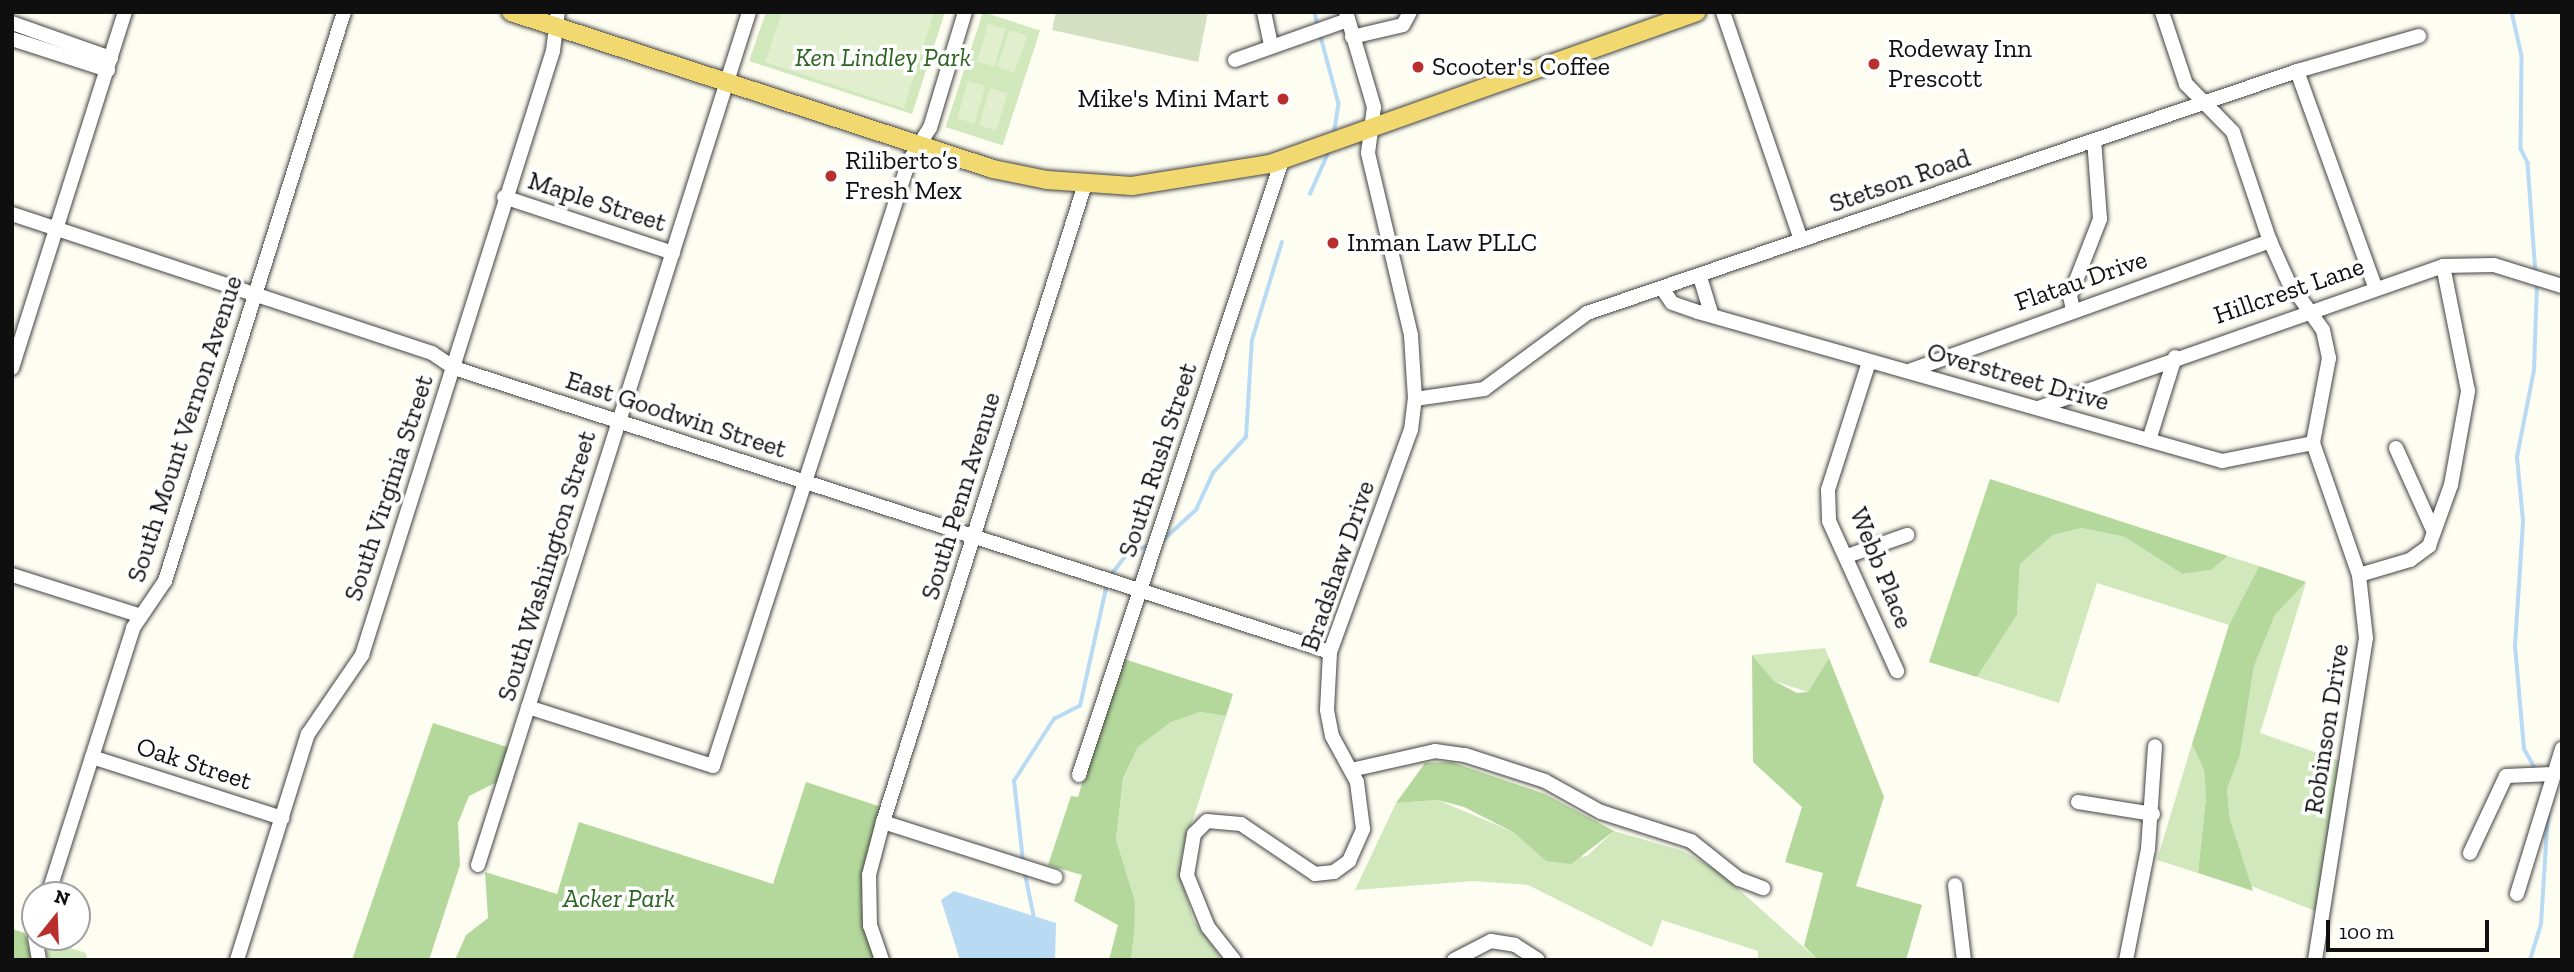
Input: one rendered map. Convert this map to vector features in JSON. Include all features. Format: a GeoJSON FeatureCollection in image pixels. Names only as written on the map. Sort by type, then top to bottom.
{"type":"FeatureCollection","features":[{"type":"Feature","properties":{"kind":"main road"},"geometry":{"type":"LineString","coordinates":[[511,12],[556,19],[726,83],[916,145],[1010,173],[1085,184],[1179,183],[1282,160],[1695,13]]}},
{"type":"Feature","properties":{"kind":"street"},"geometry":{"type":"LineString","coordinates":[[12,368],[125,12]]}},
{"type":"Feature","properties":{"kind":"street","name":"South Mount Vernon Avenue"},"geometry":{"type":"LineString","coordinates":[[52,881],[141,616],[165,581],[344,12]]}},
{"type":"Feature","properties":{"kind":"street","name":"South Washington Street"},"geometry":{"type":"LineString","coordinates":[[478,865],[749,12]]}},
{"type":"Feature","properties":{"kind":"street"},"geometry":{"type":"LineString","coordinates":[[528,707],[713,766],[916,145],[930,128],[965,12]]}},
{"type":"Feature","properties":{"kind":"street"},"geometry":{"type":"LineString","coordinates":[[1264,12],[1271,44]]}},
{"type":"Feature","properties":{"kind":"street"},"geometry":{"type":"LineString","coordinates":[[1352,37],[1403,25],[1409,12]]}},
{"type":"Feature","properties":{"kind":"street"},"geometry":{"type":"LineString","coordinates":[[1723,12],[1801,240]]}},
{"type":"Feature","properties":{"kind":"street","name":"Robinson Drive"},"geometry":{"type":"LineString","coordinates":[[2162,12],[2186,84],[2200,104],[2233,132],[2270,241],[2288,281],[2312,309],[2329,358],[2313,443],[2359,575],[2364,672],[2315,960]]}},
{"type":"Feature","properties":{"kind":"street"},"geometry":{"type":"LineString","coordinates":[[1235,60],[1347,16]]}},
{"type":"Feature","properties":{"kind":"street","name":"Bradshaw Drive"},"geometry":{"type":"LineString","coordinates":[[1234,960],[1193,895],[1187,875],[1194,834],[1207,821],[1223,818],[1241,824],[1292,863],[1315,874],[1335,872],[1349,861],[1363,829],[1364,807],[1327,710],[1330,652],[1410,430],[1415,399],[1411,335],[1368,153],[1374,107],[1347,16]]}},
{"type":"Feature","properties":{"kind":"street","name":"South Virginia Street"},"geometry":{"type":"LineString","coordinates":[[237,956],[308,734],[362,654],[454,368],[504,197],[553,51],[556,19]]}},
{"type":"Feature","properties":{"kind":"street"},"geometry":{"type":"LineString","coordinates":[[12,23],[110,64]]}},
{"type":"Feature","properties":{"kind":"street","name":"Stetson Road"},"geometry":{"type":"LineString","coordinates":[[1415,399],[1485,389],[1561,327],[1664,292],[1801,240],[2297,71],[2419,36]]}},
{"type":"Feature","properties":{"kind":"street"},"geometry":{"type":"LineString","coordinates":[[12,39],[110,64]]}},
{"type":"Feature","properties":{"kind":"street"},"geometry":{"type":"LineString","coordinates":[[2297,71],[2375,287]]}},
{"type":"Feature","properties":{"kind":"street"},"geometry":{"type":"LineString","coordinates":[[2073,310],[2070,296],[2100,219],[2094,140]]}},
{"type":"Feature","properties":{"kind":"street","name":"South Rush Street"},"geometry":{"type":"LineString","coordinates":[[1079,775],[1282,160]]}},
{"type":"Feature","properties":{"kind":"street","name":"South Penn Avenue"},"geometry":{"type":"LineString","coordinates":[[882,960],[870,926],[869,875],[883,822],[1085,184]]}},
{"type":"Feature","properties":{"kind":"street","name":"Maple Street"},"geometry":{"type":"LineString","coordinates":[[504,197],[673,253]]}},
{"type":"Feature","properties":{"kind":"street","name":"East Goodwin Street"},"geometry":{"type":"LineString","coordinates":[[12,214],[432,353],[454,368],[1140,593],[1330,652]]}},
{"type":"Feature","properties":{"kind":"street","name":"Flatau Drive"},"geometry":{"type":"LineString","coordinates":[[1909,371],[2270,241]]}},
{"type":"Feature","properties":{"kind":"street","name":"Hillcrest Lane"},"geometry":{"type":"LineString","coordinates":[[2038,408],[2175,357],[2443,266],[2494,265],[2562,286]]}},
{"type":"Feature","properties":{"kind":"street"},"geometry":{"type":"LineString","coordinates":[[2359,575],[2410,560],[2429,546],[2460,445],[2468,391],[2443,266]]}},
{"type":"Feature","properties":{"kind":"street"},"geometry":{"type":"LineString","coordinates":[[1700,277],[1711,313]]}},
{"type":"Feature","properties":{"kind":"street","name":"Overstreet Drive"},"geometry":{"type":"LineString","coordinates":[[1664,292],[1672,303],[1869,362],[1909,371],[2222,461],[2313,443]]}},
{"type":"Feature","properties":{"kind":"street"},"geometry":{"type":"LineString","coordinates":[[2150,440],[2175,357]]}},
{"type":"Feature","properties":{"kind":"street","name":"Webb Place"},"geometry":{"type":"LineString","coordinates":[[1869,362],[1828,490],[1829,521],[1897,671]]}},
{"type":"Feature","properties":{"kind":"street"},"geometry":{"type":"LineString","coordinates":[[2396,448],[2434,532]]}},
{"type":"Feature","properties":{"kind":"street"},"geometry":{"type":"LineString","coordinates":[[1847,556],[1907,536]]}},
{"type":"Feature","properties":{"kind":"street"},"geometry":{"type":"LineString","coordinates":[[12,575],[141,616]]}},
{"type":"Feature","properties":{"kind":"street"},"geometry":{"type":"LineString","coordinates":[[2126,960],[2153,814],[2155,746]]}},
{"type":"Feature","properties":{"kind":"street"},"geometry":{"type":"LineString","coordinates":[[2517,894],[2552,794],[2552,774],[2562,749]]}},
{"type":"Feature","properties":{"kind":"street"},"geometry":{"type":"LineString","coordinates":[[1350,770],[1435,751],[1465,755],[1545,781],[1601,812],[1691,841],[1739,878],[1763,888]]}},
{"type":"Feature","properties":{"kind":"street","name":"Oak Street"},"geometry":{"type":"LineString","coordinates":[[92,757],[282,818]]}},
{"type":"Feature","properties":{"kind":"street"},"geometry":{"type":"LineString","coordinates":[[2470,853],[2506,776],[2552,774]]}},
{"type":"Feature","properties":{"kind":"street"},"geometry":{"type":"LineString","coordinates":[[2078,802],[2153,814]]}},
{"type":"Feature","properties":{"kind":"street"},"geometry":{"type":"LineString","coordinates":[[883,822],[1055,877]]}},
{"type":"Feature","properties":{"kind":"street"},"geometry":{"type":"LineString","coordinates":[[1955,885],[1964,960]]}},
{"type":"Feature","properties":{"kind":"street"},"geometry":{"type":"LineString","coordinates":[[1454,960],[1491,941],[1515,945],[1538,960]]}},
{"type":"Feature","properties":{"kind":"green space","name":"Ken Lindley Park"},"geometry":{"type":"Polygon","coordinates":[[[766,12],[945,12],[912,114],[749,61],[766,12]]]}},
{"type":"Feature","properties":{"kind":"green space","name":"Ken Lindley Park"},"geometry":{"type":"Polygon","coordinates":[[[782,12],[934,12],[904,108],[765,62],[782,12]]]}},
{"type":"Feature","properties":{"kind":"green space"},"geometry":{"type":"Polygon","coordinates":[[[983,12],[1040,31],[1003,146],[946,127],[983,12]]]}},
{"type":"Feature","properties":{"kind":"green space"},"geometry":{"type":"Polygon","coordinates":[[[1056,12],[1208,12],[1198,62],[1052,30],[1056,12]]]}},
{"type":"Feature","properties":{"kind":"green space"},"geometry":{"type":"Polygon","coordinates":[[[988,24],[1005,29],[995,66],[977,61],[988,24]]]}},
{"type":"Feature","properties":{"kind":"green space"},"geometry":{"type":"Polygon","coordinates":[[[1010,30],[1027,36],[1014,73],[997,67],[1010,30]]]}},
{"type":"Feature","properties":{"kind":"green space"},"geometry":{"type":"Polygon","coordinates":[[[968,81],[985,86],[975,123],[957,118],[968,81]]]}},
{"type":"Feature","properties":{"kind":"green space"},"geometry":{"type":"Polygon","coordinates":[[[990,88],[1007,93],[997,130],[979,125],[990,88]]]}},
{"type":"Feature","properties":{"kind":"green space"},"geometry":{"type":"Polygon","coordinates":[[[1990,479],[2228,556],[2211,570],[2182,574],[2125,537],[2082,528],[2053,535],[2020,564],[2017,615],[1977,677],[1929,662],[1990,479]]]}},
{"type":"Feature","properties":{"kind":"green space"},"geometry":{"type":"Polygon","coordinates":[[[2082,528],[2125,537],[2182,574],[2211,570],[2228,556],[2259,566],[2229,625],[2097,583],[2059,703],[1977,677],[2017,615],[2020,564],[2053,535],[2082,528]]]}},
{"type":"Feature","properties":{"kind":"green space"},"geometry":{"type":"Polygon","coordinates":[[[2259,566],[2306,582],[2275,615],[2254,666],[2240,755],[2227,789],[2230,819],[2253,891],[2198,873],[2206,797],[2204,770],[2192,744],[2229,625],[2259,566]]]}},
{"type":"Feature","properties":{"kind":"green space"},"geometry":{"type":"Polygon","coordinates":[[[2306,582],[2260,733],[2343,762],[2318,912],[2251,886],[2230,819],[2227,789],[2240,755],[2254,666],[2275,615],[2306,582]]]}},
{"type":"Feature","properties":{"kind":"green space"},"geometry":{"type":"Polygon","coordinates":[[[1825,648],[1829,658],[1808,692],[1774,681],[1752,655],[1825,648]]]}},
{"type":"Feature","properties":{"kind":"green space"},"geometry":{"type":"Polygon","coordinates":[[[1752,655],[1774,681],[1797,693],[1808,692],[1829,658],[1884,797],[1856,886],[1922,905],[1906,960],[1818,960],[1804,946],[1823,873],[1785,862],[1802,807],[1753,762],[1752,655]]]}},
{"type":"Feature","properties":{"kind":"green space"},"geometry":{"type":"Polygon","coordinates":[[[1121,658],[1233,694],[1226,716],[1200,712],[1171,722],[1138,747],[1123,779],[1116,840],[1135,902],[1134,935],[1131,960],[1109,960],[1118,925],[1074,901],[1082,875],[1048,865],[1071,796],[1078,797],[1121,658]]]}},
{"type":"Feature","properties":{"kind":"green space"},"geometry":{"type":"Polygon","coordinates":[[[1200,712],[1226,716],[1181,857],[1182,881],[1193,919],[1222,960],[1131,960],[1134,935],[1116,840],[1123,780],[1138,747],[1171,722],[1200,712]]]}},
{"type":"Feature","properties":{"kind":"green space"},"geometry":{"type":"Polygon","coordinates":[[[433,723],[510,748],[497,782],[469,796],[458,823],[460,865],[429,960],[352,960],[433,723]]]}},
{"type":"Feature","properties":{"kind":"green space"},"geometry":{"type":"Polygon","coordinates":[[[2192,744],[2204,770],[2206,797],[2198,873],[2157,860],[2192,744]]]}},
{"type":"Feature","properties":{"kind":"green space"},"geometry":{"type":"Polygon","coordinates":[[[1451,762],[1545,794],[1614,831],[1571,864],[1546,861],[1513,832],[1464,807],[1438,800],[1396,803],[1425,763],[1451,762]]]}},
{"type":"Feature","properties":{"kind":"green space","name":"Acker Park"},"geometry":{"type":"Polygon","coordinates":[[[806,782],[881,807],[861,901],[875,960],[455,960],[466,935],[488,918],[485,872],[557,894],[579,822],[773,884],[806,782]]]}},
{"type":"Feature","properties":{"kind":"green space"},"geometry":{"type":"Polygon","coordinates":[[[1438,800],[1513,832],[1546,861],[1587,856],[1614,831],[1683,851],[1718,871],[1818,960],[1758,960],[1758,951],[1662,920],[1652,947],[1528,885],[1474,881],[1355,890],[1396,803],[1438,800]]]}},
{"type":"Feature","properties":{"kind":"green space"},"geometry":{"type":"Polygon","coordinates":[[[12,929],[21,932],[21,951],[29,951],[31,960],[12,960],[12,929]]]}},
{"type":"Feature","properties":{"kind":"green space"},"geometry":{"type":"Polygon","coordinates":[[[47,951],[80,951],[86,953],[87,960],[48,960],[47,951]]]}},
{"type":"Feature","properties":{"kind":"water"},"geometry":{"type":"Polygon","coordinates":[[[954,891],[1056,923],[1055,960],[960,960],[941,900],[954,891]]]}},
{"type":"Feature","properties":{"kind":"waterway"},"geometry":{"type":"LineString","coordinates":[[1315,12],[1318,26]]}},
{"type":"Feature","properties":{"kind":"waterway"},"geometry":{"type":"LineString","coordinates":[[2512,12],[2522,56],[2521,149],[2528,163],[2536,275]]}},
{"type":"Feature","properties":{"kind":"waterway"},"geometry":{"type":"LineString","coordinates":[[1320,33],[1339,104],[1334,134]]}},
{"type":"Feature","properties":{"kind":"waterway"},"geometry":{"type":"LineString","coordinates":[[1310,194],[1329,151]]}},
{"type":"Feature","properties":{"kind":"waterway"},"geometry":{"type":"LineString","coordinates":[[1162,541],[1196,510],[1213,473],[1246,437],[1252,340],[1282,242]]}},
{"type":"Feature","properties":{"kind":"waterway"},"geometry":{"type":"LineString","coordinates":[[2535,769],[2524,749],[2515,646],[2523,521],[2517,457],[2534,370],[2537,282]]}},
{"type":"Feature","properties":{"kind":"waterway"},"geometry":{"type":"LineString","coordinates":[[1110,576],[1127,554],[1148,546]]}},
{"type":"Feature","properties":{"kind":"waterway"},"geometry":{"type":"LineString","coordinates":[[1023,861],[1014,781],[1054,719],[1080,706],[1107,584]]}},
{"type":"Feature","properties":{"kind":"waterway"},"geometry":{"type":"LineString","coordinates":[[2530,960],[2541,924],[2548,813]]}},
{"type":"Feature","properties":{"kind":"waterway"},"geometry":{"type":"LineString","coordinates":[[1025,872],[1034,916]]}},
{"type":"Feature","properties":{"kind":"place","name":"Rodeway Inn Prescott"},"geometry":{"type":"Point","coordinates":[1874,64]}},
{"type":"Feature","properties":{"kind":"place","name":"Scooter's Coffee"},"geometry":{"type":"Point","coordinates":[1418,67]}},
{"type":"Feature","properties":{"kind":"place","name":"Mike's Mini Mart"},"geometry":{"type":"Point","coordinates":[1283,99]}},
{"type":"Feature","properties":{"kind":"place","name":"Riliberto’s Fresh Mex"},"geometry":{"type":"Point","coordinates":[831,176]}},
{"type":"Feature","properties":{"kind":"place","name":"Inman Law PLLC"},"geometry":{"type":"Point","coordinates":[1333,243]}}]}
